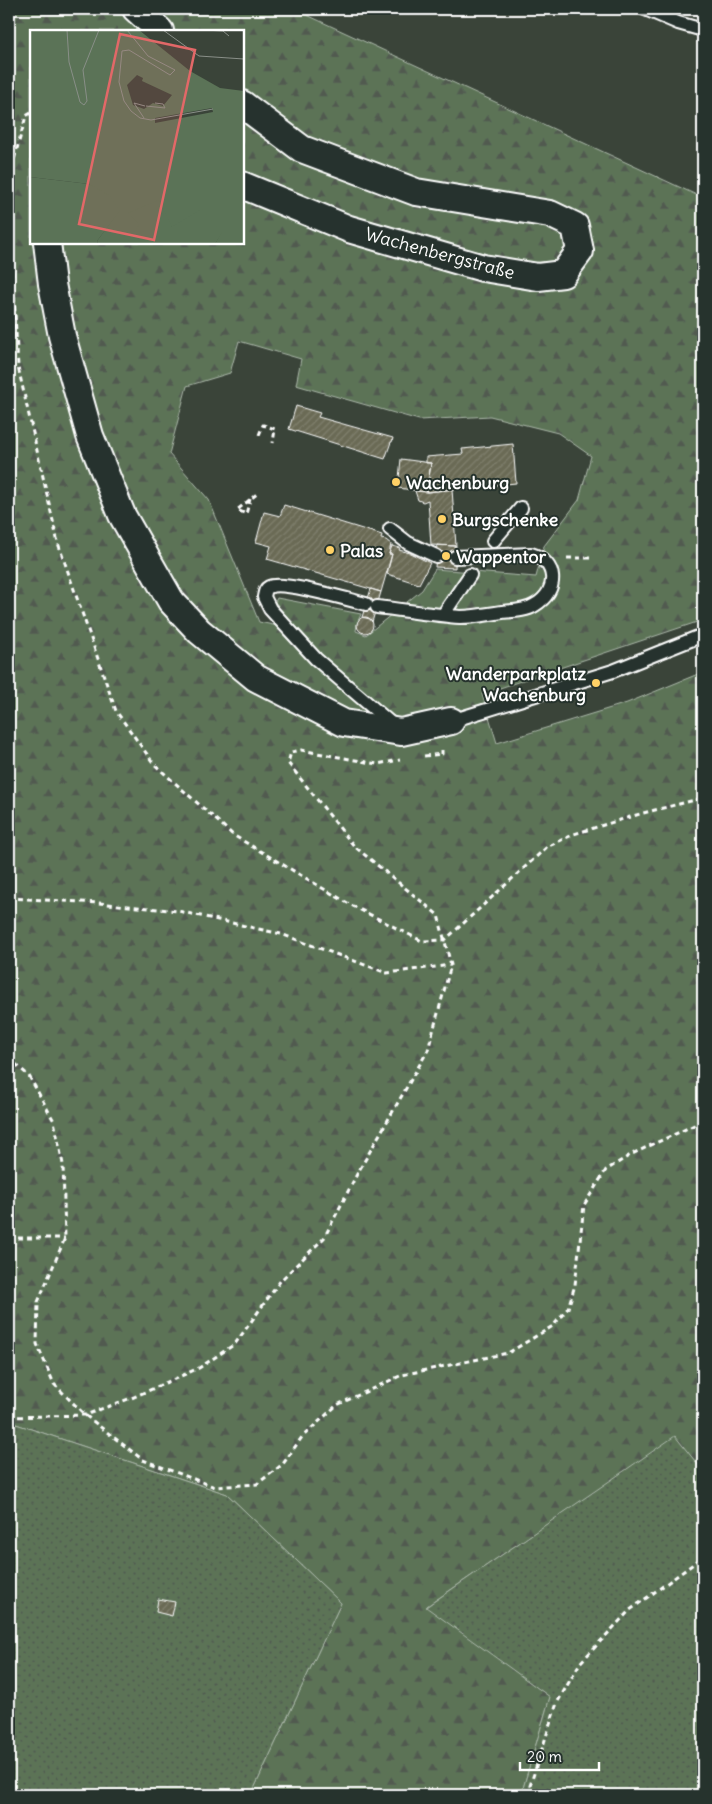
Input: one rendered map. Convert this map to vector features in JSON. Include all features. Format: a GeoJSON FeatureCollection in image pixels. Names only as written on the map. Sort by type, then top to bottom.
{"type":"FeatureCollection","features":[{"type":"Feature","properties":{"kind":"street"},"geometry":{"type":"LineString","coordinates":[[136,9],[159,30]]}},
{"type":"Feature","properties":{"kind":"street","name":"Wachenbergstraße"},"geometry":{"type":"LineString","coordinates":[[244,106],[302,149],[416,192],[550,214],[575,226],[580,251],[563,274],[538,277],[483,268],[349,229],[244,187]]}},
{"type":"Feature","properties":{"kind":"street"},"geometry":{"type":"LineString","coordinates":[[47,244],[52,284],[62,336],[90,436],[122,514],[171,601],[199,631],[256,678],[344,723],[401,732],[451,721]]}},
{"type":"Feature","properties":{"kind":"lane"},"geometry":{"type":"LineString","coordinates":[[645,9],[703,30]]}},
{"type":"Feature","properties":{"kind":"lane"},"geometry":{"type":"LineString","coordinates":[[493,541],[521,508]]}},
{"type":"Feature","properties":{"kind":"lane"},"geometry":{"type":"LineString","coordinates":[[390,529],[408,543],[436,556]]}},
{"type":"Feature","properties":{"kind":"lane"},"geometry":{"type":"LineString","coordinates":[[401,732],[316,659],[270,609],[264,596],[265,590],[268,587],[280,585],[295,587],[371,605],[462,617],[524,610],[535,606],[552,586],[552,571],[540,557],[531,554],[455,557]]}},
{"type":"Feature","properties":{"kind":"lane"},"geometry":{"type":"LineString","coordinates":[[443,615],[470,575]]}},
{"type":"Feature","properties":{"kind":"lane"},"geometry":{"type":"LineString","coordinates":[[451,721],[613,671],[703,635]]}},
{"type":"Feature","properties":{"kind":"path"},"geometry":{"type":"LineString","coordinates":[[260,435],[263,425],[275,429],[273,443]]}},
{"type":"Feature","properties":{"kind":"path"},"geometry":{"type":"LineString","coordinates":[[250,499],[246,514],[237,510],[250,499],[258,493]]}},
{"type":"Feature","properties":{"kind":"path"},"geometry":{"type":"LineString","coordinates":[[565,558],[591,558]]}},
{"type":"Feature","properties":{"kind":"path"},"geometry":{"type":"LineString","coordinates":[[423,756],[442,754],[442,747]]}},
{"type":"Feature","properties":{"kind":"path"},"geometry":{"type":"LineString","coordinates":[[9,1417],[85,1415],[134,1397],[199,1368],[235,1344],[281,1280],[324,1238],[356,1174],[428,1050],[451,965],[438,914],[354,846],[288,763],[291,752],[301,750],[377,764],[405,759]]}},
{"type":"Feature","properties":{"kind":"path"},"geometry":{"type":"LineString","coordinates":[[445,940],[547,847],[574,834],[643,813],[703,798]]}},
{"type":"Feature","properties":{"kind":"path"},"geometry":{"type":"LineString","coordinates":[[9,898],[178,910],[281,934],[387,973],[451,965]]}},
{"type":"Feature","properties":{"kind":"path"},"geometry":{"type":"LineString","coordinates":[[9,1058],[30,1076],[54,1121],[63,1164],[65,1238],[38,1302],[37,1344],[54,1384],[85,1415],[143,1460],[215,1487],[257,1484],[283,1464],[302,1437],[337,1405],[402,1375],[508,1353],[553,1326],[568,1308],[575,1284],[584,1205],[606,1170],[632,1154],[703,1120]]}},
{"type":"Feature","properties":{"kind":"path"},"geometry":{"type":"LineString","coordinates":[[9,1238],[65,1238]]}},
{"type":"Feature","properties":{"kind":"path"},"geometry":{"type":"LineString","coordinates":[[527,1795],[558,1703],[580,1663],[630,1610],[703,1557]]}},
{"type":"Feature","properties":{"kind":"green space"},"geometry":{"type":"Polygon","coordinates":[[[9,9],[294,9],[703,198],[703,620],[482,694],[497,743],[627,703],[703,672],[703,1471],[675,1437],[427,1606],[550,1697],[521,1795],[251,1795],[341,1603],[227,1494],[16,1424],[9,1425],[9,9]],[[239,341],[230,373],[187,386],[169,454],[209,500],[259,622],[297,630],[275,602],[277,598],[361,614],[356,631],[366,635],[422,590],[435,569],[536,577],[544,546],[579,500],[591,456],[558,433],[490,416],[419,420],[296,385],[301,359],[239,341]]]}},
{"type":"Feature","properties":{"kind":"green space"},"geometry":{"type":"Polygon","coordinates":[[[16,1424],[227,1494],[341,1603],[251,1795],[9,1795],[9,1425],[16,1424]]]}},
{"type":"Feature","properties":{"kind":"green space"},"geometry":{"type":"Polygon","coordinates":[[[675,1436],[703,1471],[703,1795],[521,1795],[550,1697],[426,1607],[675,1436]]]}},
{"type":"Feature","properties":{"kind":"building"},"geometry":{"type":"Polygon","coordinates":[[[296,406],[320,413],[318,417],[393,438],[385,459],[289,429],[296,406]]]}},
{"type":"Feature","properties":{"kind":"building"},"geometry":{"type":"Polygon","coordinates":[[[513,444],[516,483],[427,492],[431,463],[426,463],[426,457],[463,454],[462,449],[513,444]]]}},
{"type":"Feature","properties":{"kind":"building"},"geometry":{"type":"Polygon","coordinates":[[[401,459],[431,463],[427,492],[398,488],[401,459]]]}},
{"type":"Feature","properties":{"kind":"building","name":"Burgschenke"},"geometry":{"type":"Polygon","coordinates":[[[452,489],[456,546],[431,545],[428,500],[423,502],[418,500],[415,491],[427,492],[452,489]]]}},
{"type":"Feature","properties":{"kind":"building","name":"Palas"},"geometry":{"type":"Polygon","coordinates":[[[284,505],[382,535],[381,539],[391,544],[389,554],[392,554],[381,592],[267,559],[271,546],[256,542],[264,512],[280,516],[284,505]]]}},
{"type":"Feature","properties":{"kind":"building","name":"Wappentor"},"geometry":{"type":"Polygon","coordinates":[[[437,545],[456,546],[455,568],[435,567],[437,545]]]}},
{"type":"Feature","properties":{"kind":"building"},"geometry":{"type":"Polygon","coordinates":[[[392,546],[430,563],[419,584],[387,574],[392,554],[389,554],[392,546]]]}},
{"type":"Feature","properties":{"kind":"building"},"geometry":{"type":"Polygon","coordinates":[[[371,589],[381,592],[372,622],[370,619],[362,617],[371,589]]]}},
{"type":"Feature","properties":{"kind":"building"},"geometry":{"type":"Polygon","coordinates":[[[365,617],[371,619],[373,625],[371,631],[365,633],[359,631],[357,625],[359,619],[365,617]]]}},
{"type":"Feature","properties":{"kind":"building"},"geometry":{"type":"Polygon","coordinates":[[[158,1599],[175,1602],[172,1616],[156,1612],[158,1599]]]}},
{"type":"Feature","properties":{"kind":"place","name":"Wachenburg"},"geometry":{"type":"Point","coordinates":[396,482]}},
{"type":"Feature","properties":{"kind":"place","name":"Burgschenke"},"geometry":{"type":"Point","coordinates":[442,519]}},
{"type":"Feature","properties":{"kind":"place","name":"Palas"},"geometry":{"type":"Point","coordinates":[330,550]}},
{"type":"Feature","properties":{"kind":"place","name":"Wappentor"},"geometry":{"type":"Point","coordinates":[446,556]}},
{"type":"Feature","properties":{"kind":"place","name":"Wanderparkplatz Wachenburg"},"geometry":{"type":"Point","coordinates":[596,683]}}]}
